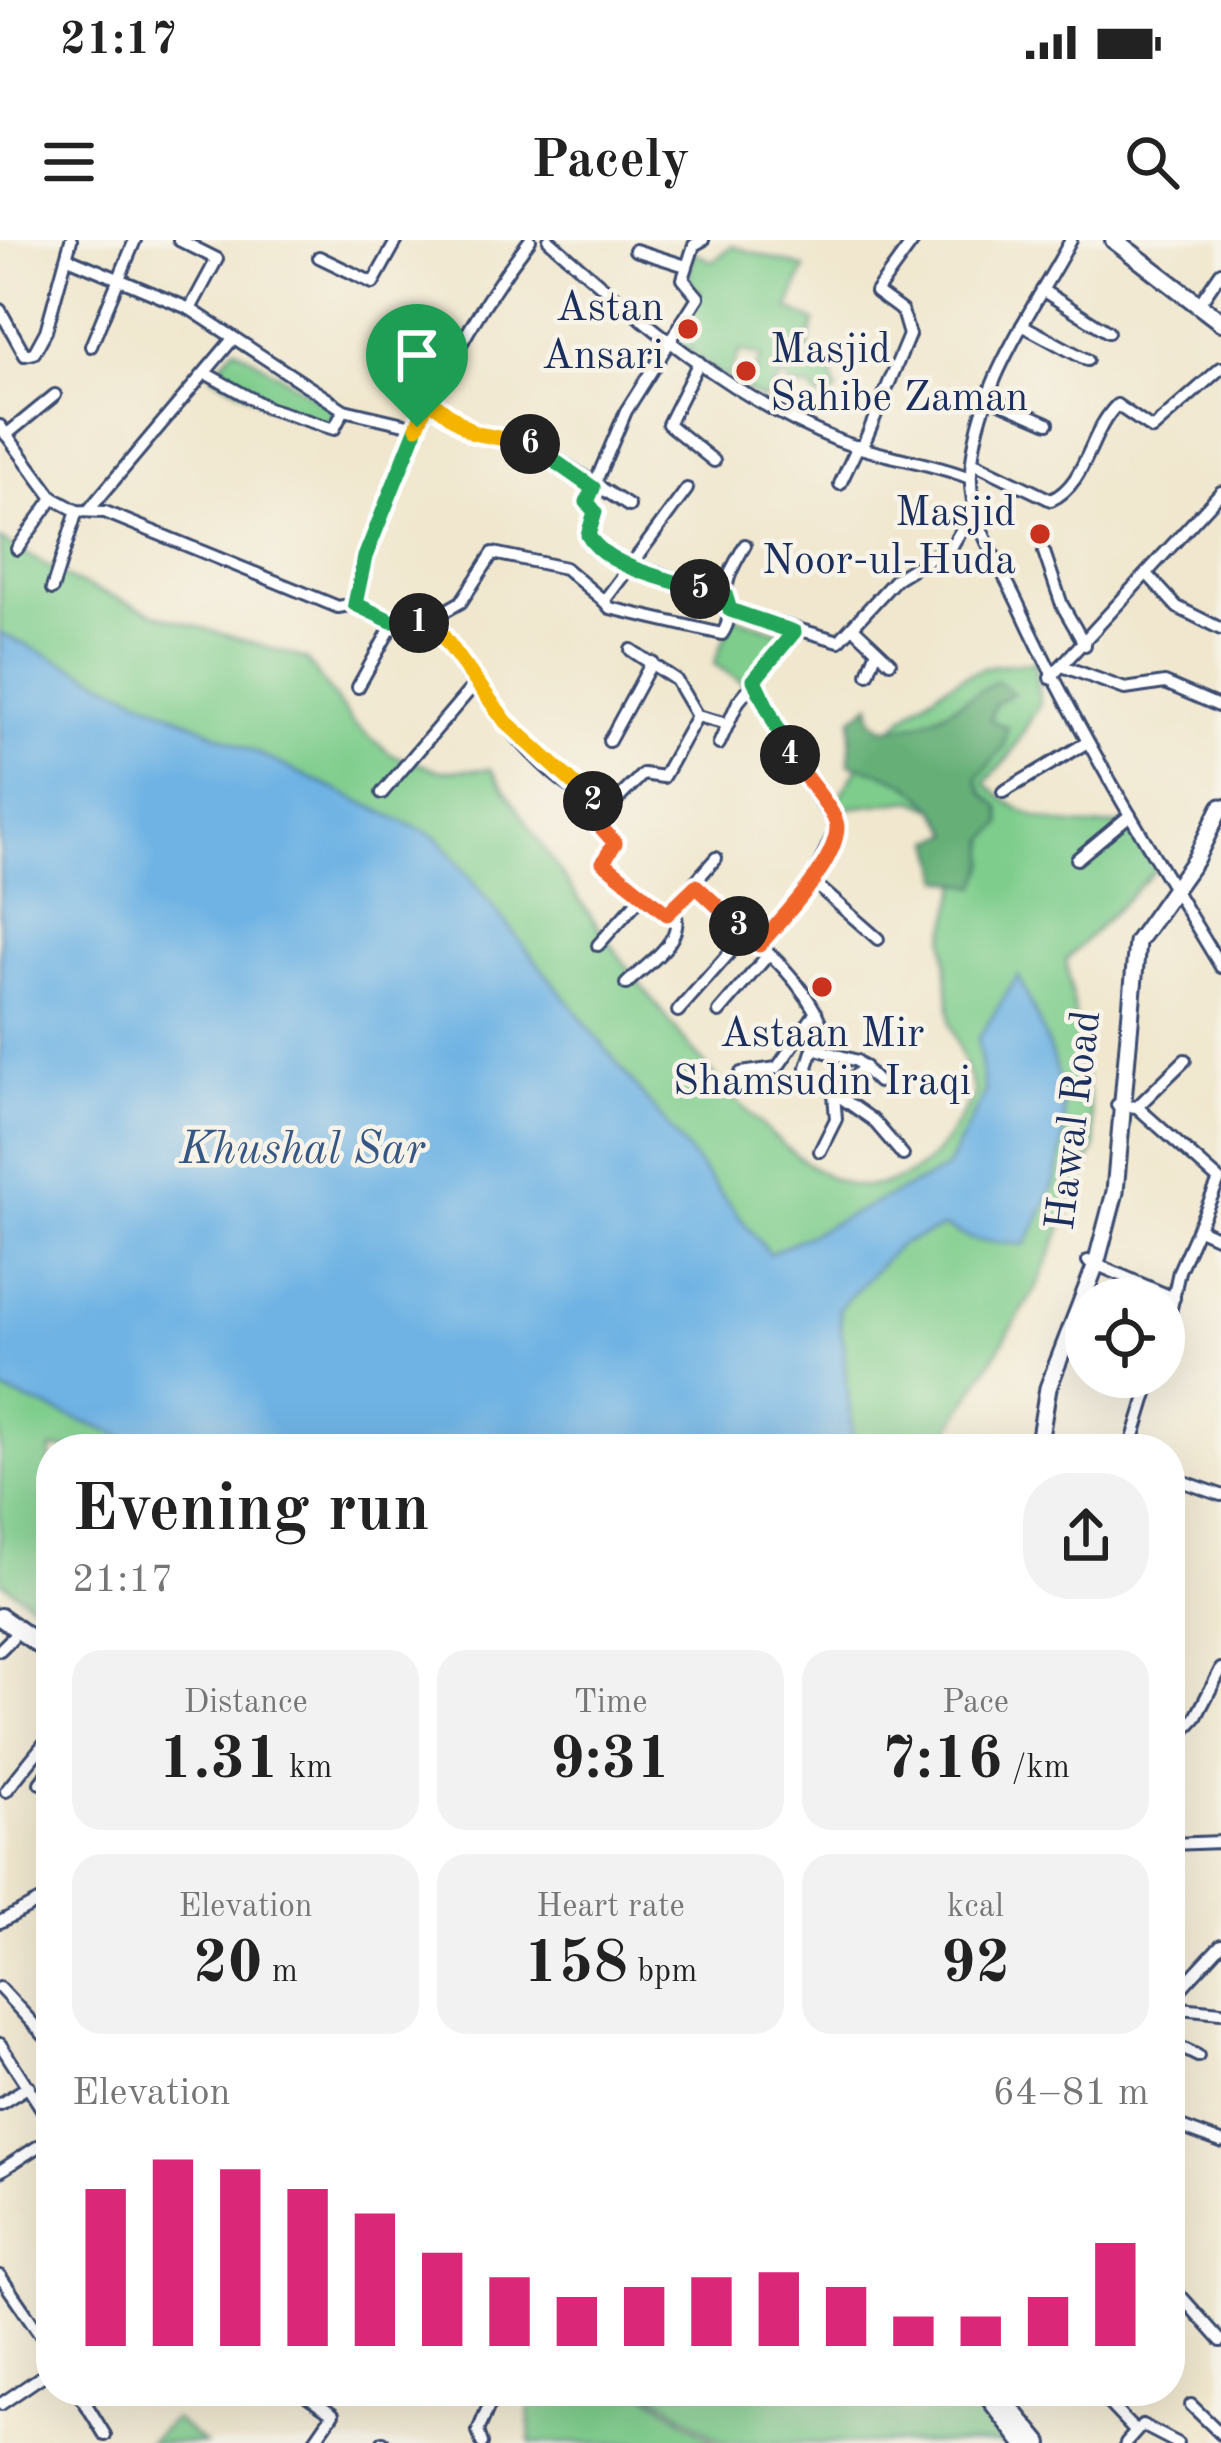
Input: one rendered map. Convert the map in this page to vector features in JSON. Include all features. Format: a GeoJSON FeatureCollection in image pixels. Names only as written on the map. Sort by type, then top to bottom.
{"type":"FeatureCollection","features":[{"type":"Feature","properties":{"kind":"main road"},"geometry":{"type":"LineString","coordinates":[[1114,240],[1221,322]]}},
{"type":"Feature","properties":{"kind":"main road"},"geometry":{"type":"LineString","coordinates":[[1130,240],[1221,310]]}},
{"type":"Feature","properties":{"kind":"main road","name":"Hawal Road"},"geometry":{"type":"LineString","coordinates":[[1037,1434],[1048,1388],[1114,1192],[1126,1106],[1134,956],[1147,922],[1218,813]]}},
{"type":"Feature","properties":{"kind":"main road"},"geometry":{"type":"LineString","coordinates":[[0,1617],[14,1641]]}},
{"type":"Feature","properties":{"kind":"main road"},"geometry":{"type":"LineString","coordinates":[[996,2406],[1024,2443]]}},
{"type":"Feature","properties":{"kind":"main road"},"geometry":{"type":"LineString","coordinates":[[1008,2406],[1039,2443]]}},
{"type":"Feature","properties":{"kind":"street"},"geometry":{"type":"LineString","coordinates":[[0,310],[19,349],[25,356],[34,353],[71,240]]}},
{"type":"Feature","properties":{"kind":"street"},"geometry":{"type":"LineString","coordinates":[[92,346],[135,240]]}},
{"type":"Feature","properties":{"kind":"street"},"geometry":{"type":"LineString","coordinates":[[179,240],[218,260],[190,309]]}},
{"type":"Feature","properties":{"kind":"street"},"geometry":{"type":"LineString","coordinates":[[319,257],[373,283],[397,240]]}},
{"type":"Feature","properties":{"kind":"street"},"geometry":{"type":"LineString","coordinates":[[55,394],[3,430],[53,499],[82,511],[106,512],[299,594],[348,609],[355,604],[365,557],[428,399],[472,320],[530,240]]}},
{"type":"Feature","properties":{"kind":"street"},"geometry":{"type":"LineString","coordinates":[[549,240],[699,362],[761,404],[860,447],[970,478]]}},
{"type":"Feature","properties":{"kind":"street"},"geometry":{"type":"LineString","coordinates":[[704,240],[694,245],[683,281],[698,297],[626,411],[587,502],[595,512],[590,541],[631,565],[725,594]]}},
{"type":"Feature","properties":{"kind":"street"},"geometry":{"type":"LineString","coordinates":[[840,484],[910,334],[902,311],[876,292],[914,240]]}},
{"type":"Feature","properties":{"kind":"street"},"geometry":{"type":"LineString","coordinates":[[1072,240],[986,396],[970,478],[974,509],[1050,678],[1085,743],[1169,887],[1220,961]]}},
{"type":"Feature","properties":{"kind":"street"},"geometry":{"type":"LineString","coordinates":[[634,250],[686,266]]}},
{"type":"Feature","properties":{"kind":"street"},"geometry":{"type":"LineString","coordinates":[[68,258],[190,309],[344,410],[417,427]]}},
{"type":"Feature","properties":{"kind":"street"},"geometry":{"type":"LineString","coordinates":[[1204,297],[1221,272]]}},
{"type":"Feature","properties":{"kind":"street"},"geometry":{"type":"LineString","coordinates":[[1042,290],[1108,332]]}},
{"type":"Feature","properties":{"kind":"street"},"geometry":{"type":"LineString","coordinates":[[1022,325],[1087,360]]}},
{"type":"Feature","properties":{"kind":"street"},"geometry":{"type":"LineString","coordinates":[[52,589],[82,511],[232,340]]}},
{"type":"Feature","properties":{"kind":"street"},"geometry":{"type":"LineString","coordinates":[[699,362],[668,424],[714,461]]}},
{"type":"Feature","properties":{"kind":"street"},"geometry":{"type":"LineString","coordinates":[[972,462],[1052,500],[1070,487],[1099,425],[1117,405],[1152,429],[1221,368]]}},
{"type":"Feature","properties":{"kind":"street"},"geometry":{"type":"LineString","coordinates":[[206,373],[295,420],[334,429],[344,410]]}},
{"type":"Feature","properties":{"kind":"street"},"geometry":{"type":"LineString","coordinates":[[986,396],[1048,423]]}},
{"type":"Feature","properties":{"kind":"street"},"geometry":{"type":"LineString","coordinates":[[428,399],[473,433],[542,449],[593,488],[629,506]]}},
{"type":"Feature","properties":{"kind":"street"},"geometry":{"type":"LineString","coordinates":[[604,601],[687,488]]}},
{"type":"Feature","properties":{"kind":"street"},"geometry":{"type":"LineString","coordinates":[[1050,678],[1221,492]]}},
{"type":"Feature","properties":{"kind":"street"},"geometry":{"type":"LineString","coordinates":[[16,550],[53,499]]}},
{"type":"Feature","properties":{"kind":"street"},"geometry":{"type":"LineString","coordinates":[[730,610],[838,641],[896,579],[953,544],[974,509]]}},
{"type":"Feature","properties":{"kind":"street"},"geometry":{"type":"LineString","coordinates":[[355,604],[394,622],[431,620],[461,602],[493,553],[565,568],[623,614],[722,634],[730,610],[725,594],[746,545]]}},
{"type":"Feature","properties":{"kind":"street"},"geometry":{"type":"LineString","coordinates":[[1044,552],[1062,604],[1085,645]]}},
{"type":"Feature","properties":{"kind":"street"},"geometry":{"type":"LineString","coordinates":[[1148,575],[1195,620],[1221,628]]}},
{"type":"Feature","properties":{"kind":"street"},"geometry":{"type":"LineString","coordinates":[[431,620],[474,685],[538,757],[593,801],[614,802],[643,774],[663,777],[697,716]]}},
{"type":"Feature","properties":{"kind":"street"},"geometry":{"type":"LineString","coordinates":[[358,686],[394,622]]}},
{"type":"Feature","properties":{"kind":"street"},"geometry":{"type":"LineString","coordinates":[[854,628],[890,662]]}},
{"type":"Feature","properties":{"kind":"street"},"geometry":{"type":"LineString","coordinates":[[719,744],[754,680],[794,632]]}},
{"type":"Feature","properties":{"kind":"street"},"geometry":{"type":"LineString","coordinates":[[631,650],[676,680],[697,716],[727,724]]}},
{"type":"Feature","properties":{"kind":"street"},"geometry":{"type":"LineString","coordinates":[[868,674],[878,650]]}},
{"type":"Feature","properties":{"kind":"street"},"geometry":{"type":"LineString","coordinates":[[609,741],[652,662]]}},
{"type":"Feature","properties":{"kind":"street"},"geometry":{"type":"LineString","coordinates":[[1065,667],[1125,689],[1165,683],[1221,707]]}},
{"type":"Feature","properties":{"kind":"street"},"geometry":{"type":"LineString","coordinates":[[754,680],[801,774],[837,826],[812,881],[759,945]]}},
{"type":"Feature","properties":{"kind":"street"},"geometry":{"type":"LineString","coordinates":[[382,793],[474,685]]}},
{"type":"Feature","properties":{"kind":"street"},"geometry":{"type":"LineString","coordinates":[[1003,793],[1085,743]]}},
{"type":"Feature","properties":{"kind":"street"},"geometry":{"type":"LineString","coordinates":[[593,801],[591,816],[615,843],[603,862],[667,914],[716,858]]}},
{"type":"Feature","properties":{"kind":"street"},"geometry":{"type":"LineString","coordinates":[[1077,859],[1130,815]]}},
{"type":"Feature","properties":{"kind":"street"},"geometry":{"type":"LineString","coordinates":[[812,881],[878,939]]}},
{"type":"Feature","properties":{"kind":"street"},"geometry":{"type":"LineString","coordinates":[[696,886],[769,955],[815,1012],[821,1024],[808,1072],[873,1120],[903,1155]]}},
{"type":"Feature","properties":{"kind":"street"},"geometry":{"type":"LineString","coordinates":[[598,946],[642,896]]}},
{"type":"Feature","properties":{"kind":"street"},"geometry":{"type":"LineString","coordinates":[[626,984],[676,935],[679,922],[674,910]]}},
{"type":"Feature","properties":{"kind":"street"},"geometry":{"type":"LineString","coordinates":[[678,1011],[747,933]]}},
{"type":"Feature","properties":{"kind":"street"},"geometry":{"type":"LineString","coordinates":[[719,1012],[769,955]]}},
{"type":"Feature","properties":{"kind":"street"},"geometry":{"type":"LineString","coordinates":[[742,1073],[777,1068],[815,1012]]}},
{"type":"Feature","properties":{"kind":"street"},"geometry":{"type":"LineString","coordinates":[[813,1048],[865,1067],[878,1082]]}},
{"type":"Feature","properties":{"kind":"street"},"geometry":{"type":"LineString","coordinates":[[1178,1278],[1219,1180],[1126,1106],[1185,1060]]}},
{"type":"Feature","properties":{"kind":"street"},"geometry":{"type":"LineString","coordinates":[[834,1094],[865,1067]]}},
{"type":"Feature","properties":{"kind":"street"},"geometry":{"type":"LineString","coordinates":[[820,1151],[836,1119],[834,1094]]}},
{"type":"Feature","properties":{"kind":"street"},"geometry":{"type":"LineString","coordinates":[[1199,1229],[1221,1239]]}},
{"type":"Feature","properties":{"kind":"street"},"geometry":{"type":"LineString","coordinates":[[1092,1263],[1127,1278]]}},
{"type":"Feature","properties":{"kind":"street"},"geometry":{"type":"LineString","coordinates":[[1135,1434],[1146,1398]]}},
{"type":"Feature","properties":{"kind":"street"},"geometry":{"type":"LineString","coordinates":[[1185,1482],[1221,1495]]}},
{"type":"Feature","properties":{"kind":"street"},"geometry":{"type":"LineString","coordinates":[[1185,1729],[1221,1669]]}},
{"type":"Feature","properties":{"kind":"street"},"geometry":{"type":"LineString","coordinates":[[6,1791],[36,1754]]}},
{"type":"Feature","properties":{"kind":"street"},"geometry":{"type":"LineString","coordinates":[[1185,1843],[1221,1842]]}},
{"type":"Feature","properties":{"kind":"street"},"geometry":{"type":"LineString","coordinates":[[0,1922],[36,1903]]}},
{"type":"Feature","properties":{"kind":"street"},"geometry":{"type":"LineString","coordinates":[[1185,1986],[1221,1945]]}},
{"type":"Feature","properties":{"kind":"street"},"geometry":{"type":"LineString","coordinates":[[0,1988],[36,2027]]}},
{"type":"Feature","properties":{"kind":"street"},"geometry":{"type":"LineString","coordinates":[[1185,2006],[1221,2012]]}},
{"type":"Feature","properties":{"kind":"street"},"geometry":{"type":"LineString","coordinates":[[0,2044],[36,2098]]}},
{"type":"Feature","properties":{"kind":"street"},"geometry":{"type":"LineString","coordinates":[[1185,2050],[1198,2056]]}},
{"type":"Feature","properties":{"kind":"street"},"geometry":{"type":"LineString","coordinates":[[0,2104],[29,2086]]}},
{"type":"Feature","properties":{"kind":"street"},"geometry":{"type":"LineString","coordinates":[[1185,2129],[1221,2142]]}},
{"type":"Feature","properties":{"kind":"street"},"geometry":{"type":"LineString","coordinates":[[0,2171],[36,2148]]}},
{"type":"Feature","properties":{"kind":"street"},"geometry":{"type":"LineString","coordinates":[[0,2276],[36,2328]]}},
{"type":"Feature","properties":{"kind":"street"},"geometry":{"type":"LineString","coordinates":[[1185,2301],[1221,2341]]}},
{"type":"Feature","properties":{"kind":"street"},"geometry":{"type":"LineString","coordinates":[[1,2404],[36,2380]]}},
{"type":"Feature","properties":{"kind":"street"},"geometry":{"type":"LineString","coordinates":[[1191,2405],[1216,2429],[1221,2414]]}},
{"type":"Feature","properties":{"kind":"street"},"geometry":{"type":"LineString","coordinates":[[87,2406],[105,2435]]}},
{"type":"Feature","properties":{"kind":"street"},"geometry":{"type":"LineString","coordinates":[[313,2443],[333,2414],[322,2406]]}},
{"type":"Feature","properties":{"kind":"street"},"geometry":{"type":"LineString","coordinates":[[482,2443],[478,2431],[489,2406]]}},
{"type":"Feature","properties":{"kind":"street"},"geometry":{"type":"LineString","coordinates":[[1111,2406],[1134,2430]]}},
{"type":"Feature","properties":{"kind":"street"},"geometry":{"type":"LineString","coordinates":[[1126,2443],[1134,2430],[1152,2426],[1177,2443]]}},
{"type":"Feature","properties":{"kind":"green space"},"geometry":{"type":"Polygon","coordinates":[[[732,246],[805,268],[788,308],[815,322],[807,347],[828,364],[837,392],[829,398],[817,397],[810,388],[790,387],[784,374],[764,400],[746,391],[761,357],[740,351],[727,380],[689,351],[692,344],[687,351],[673,341],[681,330],[696,336],[696,326],[686,321],[701,291],[687,284],[694,252],[713,262],[732,246]]]}},
{"type":"Feature","properties":{"kind":"green space"},"geometry":{"type":"Polygon","coordinates":[[[235,347],[335,410],[329,425],[271,407],[212,375],[235,347]]]}},
{"type":"Feature","properties":{"kind":"green space","name":"Khushal Sar"},"geometry":{"type":"Polygon","coordinates":[[[0,539],[73,581],[159,615],[306,659],[353,723],[392,755],[441,771],[491,769],[609,942],[721,1083],[777,1140],[829,1176],[872,1186],[923,1165],[945,1141],[975,1093],[950,1023],[945,937],[964,861],[952,816],[913,800],[833,810],[859,766],[917,706],[987,667],[1034,662],[1040,703],[1009,757],[985,783],[1033,816],[1085,826],[1124,824],[1156,869],[1066,960],[1096,1145],[1038,1285],[947,1434],[36,1434],[36,1606],[0,1581],[0,539]]]}},
{"type":"Feature","properties":{"kind":"green space"},"geometry":{"type":"Polygon","coordinates":[[[734,616],[785,634],[745,684],[714,664],[734,616]]]}},
{"type":"Feature","properties":{"kind":"green space"},"geometry":{"type":"Polygon","coordinates":[[[997,681],[1013,693],[995,704],[990,720],[1007,727],[1004,747],[977,779],[983,793],[1000,807],[1002,824],[987,839],[987,863],[977,887],[942,879],[933,840],[952,834],[932,805],[897,779],[849,764],[852,718],[871,704],[872,718],[882,728],[915,724],[997,681]]]}},
{"type":"Feature","properties":{"kind":"green space"},"geometry":{"type":"Polygon","coordinates":[[[529,2406],[664,2406],[715,2443],[531,2443],[529,2406]]]}},
{"type":"Feature","properties":{"kind":"green space"},"geometry":{"type":"Polygon","coordinates":[[[670,2406],[988,2406],[1017,2443],[723,2443],[670,2406]]]}},
{"type":"Feature","properties":{"kind":"green space"},"geometry":{"type":"Polygon","coordinates":[[[174,2419],[204,2443],[148,2443],[174,2419]]]}},
{"type":"Feature","properties":{"kind":"water","name":"Khushal Sar"},"geometry":{"type":"Polygon","coordinates":[[[0,633],[438,838],[769,1254],[946,1169],[985,1093],[978,1039],[1018,976],[1059,1080],[1063,1141],[1057,1173],[1025,1245],[974,1240],[944,1227],[899,1245],[839,1308],[852,1434],[116,1434],[0,1390],[0,633]]]}},
{"type":"Feature","properties":{"kind":"place","name":"Astan Ansari"},"geometry":{"type":"Point","coordinates":[688,329]}},
{"type":"Feature","properties":{"kind":"place","name":"Masjid Sahibe Zaman"},"geometry":{"type":"Point","coordinates":[746,371]}},
{"type":"Feature","properties":{"kind":"place","name":"Masjid Noor-ul-Huda"},"geometry":{"type":"Point","coordinates":[1040,534]}},
{"type":"Feature","properties":{"kind":"place","name":"Astaan Mir Shamsudin Iraqi"},"geometry":{"type":"Point","coordinates":[822,987]}},
{"type":"Feature","properties":{"kind":"route"},"geometry":{"type":"LineString","coordinates":[[428,399],[466,430],[542,449],[593,488],[587,502],[595,512],[588,535],[595,545],[654,574],[725,594],[730,610],[794,632],[754,680],[790,756],[837,826],[812,881],[759,945],[696,886],[667,914],[614,874],[603,862],[615,843],[591,816],[593,801],[538,757],[506,722],[474,685],[431,620],[402,624],[355,604],[365,557],[417,427],[428,399]]}}]}
